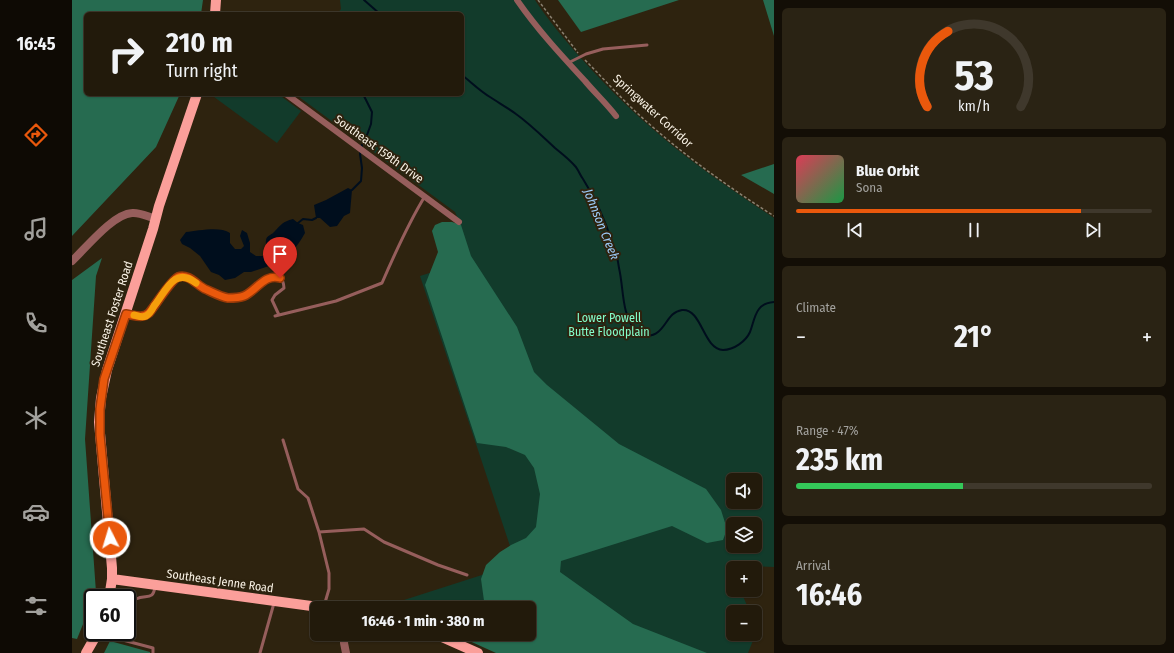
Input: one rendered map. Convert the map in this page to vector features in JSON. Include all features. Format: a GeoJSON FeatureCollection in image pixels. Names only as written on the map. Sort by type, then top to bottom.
{"type":"FeatureCollection","features":[{"type":"Feature","properties":{"kind":"main road"},"geometry":{"type":"LineString","coordinates":[[215,12],[216,0]]}},
{"type":"Feature","properties":{"kind":"main road","name":"Southeast Foster Road"},"geometry":{"type":"LineString","coordinates":[[110,589],[112,579],[111,546],[100,435],[100,409],[104,379],[126,314],[159,206],[196,96]]}},
{"type":"Feature","properties":{"kind":"main road","name":"Southeast Jenne Road"},"geometry":{"type":"LineString","coordinates":[[112,579],[310,606]]}},
{"type":"Feature","properties":{"kind":"main road"},"geometry":{"type":"LineString","coordinates":[[86,653],[93,641]]}},
{"type":"Feature","properties":{"kind":"main road"},"geometry":{"type":"LineString","coordinates":[[451,641],[478,653]]}},
{"type":"Feature","properties":{"kind":"street"},"geometry":{"type":"LineString","coordinates":[[517,0],[545,37],[607,104],[616,116]]}},
{"type":"Feature","properties":{"kind":"street","name":"Southeast 159th Drive"},"geometry":{"type":"LineString","coordinates":[[289,96],[459,222]]}},
{"type":"Feature","properties":{"kind":"street"},"geometry":{"type":"LineString","coordinates":[[72,261],[106,228],[123,215],[137,213],[156,219]]}},
{"type":"Feature","properties":{"kind":"street"},"geometry":{"type":"LineString","coordinates":[[344,641],[346,653]]}},
{"type":"Feature","properties":{"kind":"lane"},"geometry":{"type":"LineString","coordinates":[[568,63],[582,56],[603,49],[647,45]]}},
{"type":"Feature","properties":{"kind":"lane"},"geometry":{"type":"LineString","coordinates":[[126,314],[141,317],[146,316],[171,283],[178,277],[182,276],[188,277],[207,290],[227,298],[236,298],[244,296],[270,277],[276,276],[280,278],[284,284],[284,288],[275,295],[272,300],[277,316],[336,301],[382,283],[402,239],[425,196]]}},
{"type":"Feature","properties":{"kind":"lane"},"geometry":{"type":"LineString","coordinates":[[283,440],[298,489],[308,498],[319,532],[329,573],[329,588],[326,601]]}},
{"type":"Feature","properties":{"kind":"lane"},"geometry":{"type":"LineString","coordinates":[[319,532],[364,529],[384,542],[438,565],[467,575]]}},
{"type":"Feature","properties":{"kind":"lane"},"geometry":{"type":"LineString","coordinates":[[136,599],[152,595],[156,585]]}},
{"type":"Feature","properties":{"kind":"lane"},"geometry":{"type":"LineString","coordinates":[[260,653],[274,601]]}},
{"type":"Feature","properties":{"kind":"lane"},"geometry":{"type":"LineString","coordinates":[[127,641],[153,648],[153,653]]}},
{"type":"Feature","properties":{"kind":"path","name":"Springwater Corridor"},"geometry":{"type":"LineString","coordinates":[[538,0],[562,33],[582,56],[632,108],[716,177],[774,216]]}},
{"type":"Feature","properties":{"kind":"green space"},"geometry":{"type":"Polygon","coordinates":[[[72,0],[203,0],[201,12],[84,12],[84,96],[179,96],[156,147],[72,236],[72,0]]]}},
{"type":"Feature","properties":{"kind":"green space","name":"Lower Powell Butte Floodplain"},"geometry":{"type":"Polygon","coordinates":[[[340,0],[535,0],[556,29],[580,57],[609,88],[640,117],[674,147],[730,189],[774,218],[774,567],[762,566],[762,561],[726,561],[726,597],[743,597],[747,605],[726,605],[726,641],[753,641],[748,653],[499,653],[518,641],[536,641],[536,601],[401,601],[516,564],[420,276],[445,268],[432,230],[453,223],[460,223],[455,212],[298,96],[464,96],[464,12],[339,12],[341,9],[340,0]]]}},
{"type":"Feature","properties":{"kind":"green space"},"geometry":{"type":"Polygon","coordinates":[[[558,0],[679,0],[581,32],[558,0]]]}},
{"type":"Feature","properties":{"kind":"green space"},"geometry":{"type":"Polygon","coordinates":[[[763,0],[774,0],[774,36],[763,0]]]}},
{"type":"Feature","properties":{"kind":"green space"},"geometry":{"type":"Polygon","coordinates":[[[213,96],[281,96],[301,111],[277,143],[213,96]]]}},
{"type":"Feature","properties":{"kind":"green space"},"geometry":{"type":"Polygon","coordinates":[[[774,164],[774,194],[741,175],[774,164]]]}},
{"type":"Feature","properties":{"kind":"green space"},"geometry":{"type":"Polygon","coordinates":[[[442,222],[452,222],[461,225],[471,256],[517,327],[534,372],[547,385],[619,444],[706,489],[721,510],[726,526],[726,532],[723,540],[707,543],[672,526],[561,561],[560,572],[633,624],[707,653],[496,653],[469,641],[536,641],[536,601],[484,601],[481,579],[486,565],[500,552],[526,538],[536,527],[540,494],[534,468],[525,455],[506,447],[477,443],[425,285],[438,252],[432,231],[435,225],[442,222]]]}},
{"type":"Feature","properties":{"kind":"green space"},"geometry":{"type":"Polygon","coordinates":[[[102,258],[96,276],[85,439],[96,589],[84,589],[84,622],[77,639],[72,638],[72,280],[102,258]]]}},
{"type":"Feature","properties":{"kind":"green space"},"geometry":{"type":"Polygon","coordinates":[[[110,641],[150,652],[150,653],[104,653],[110,641]]]}},
{"type":"Feature","properties":{"kind":"water"},"geometry":{"type":"Polygon","coordinates":[[[348,188],[352,190],[350,213],[344,216],[337,226],[330,227],[320,218],[316,218],[314,205],[348,188]]]}},
{"type":"Feature","properties":{"kind":"water"},"geometry":{"type":"Polygon","coordinates":[[[293,219],[303,225],[305,233],[299,243],[290,252],[287,250],[276,266],[269,266],[251,272],[244,272],[235,278],[225,280],[219,275],[211,272],[200,256],[182,244],[180,240],[186,232],[221,230],[230,233],[230,243],[235,249],[241,249],[244,246],[240,236],[242,230],[247,233],[250,243],[250,252],[256,256],[266,256],[267,237],[282,224],[293,219]]]}},
{"type":"Feature","properties":{"kind":"waterway","name":"Johnson Creek"},"geometry":{"type":"LineString","coordinates":[[364,0],[378,12]]}},
{"type":"Feature","properties":{"kind":"waterway","name":"Johnson Creek"},"geometry":{"type":"LineString","coordinates":[[464,77],[526,122],[573,163],[596,201],[606,226],[618,261],[625,309],[631,324],[638,333],[647,336],[656,334],[674,313],[682,310],[689,311],[694,315],[711,343],[716,348],[727,350],[735,347],[746,339],[759,309],[763,305],[774,302]]}},
{"type":"Feature","properties":{"kind":"waterway"},"geometry":{"type":"LineString","coordinates":[[352,190],[361,181],[362,168],[360,154],[362,145],[371,124],[372,112],[364,96]]}},
{"type":"Feature","properties":{"kind":"waterway"},"geometry":{"type":"LineString","coordinates":[[298,223],[303,219],[312,220],[316,218]]}},
{"type":"Feature","properties":{"kind":"slow traffic"},"geometry":{"type":"LineString","coordinates":[[134,315],[141,317],[146,316],[171,283],[178,277],[188,277],[196,283]]}},
{"type":"Feature","properties":{"kind":"route"},"geometry":{"type":"LineString","coordinates":[[110,538],[99,422],[100,398],[104,379],[126,314],[141,317],[146,316],[171,283],[178,277],[182,276],[188,277],[207,290],[227,298],[244,296],[270,277],[276,276],[280,278]]}}]}
